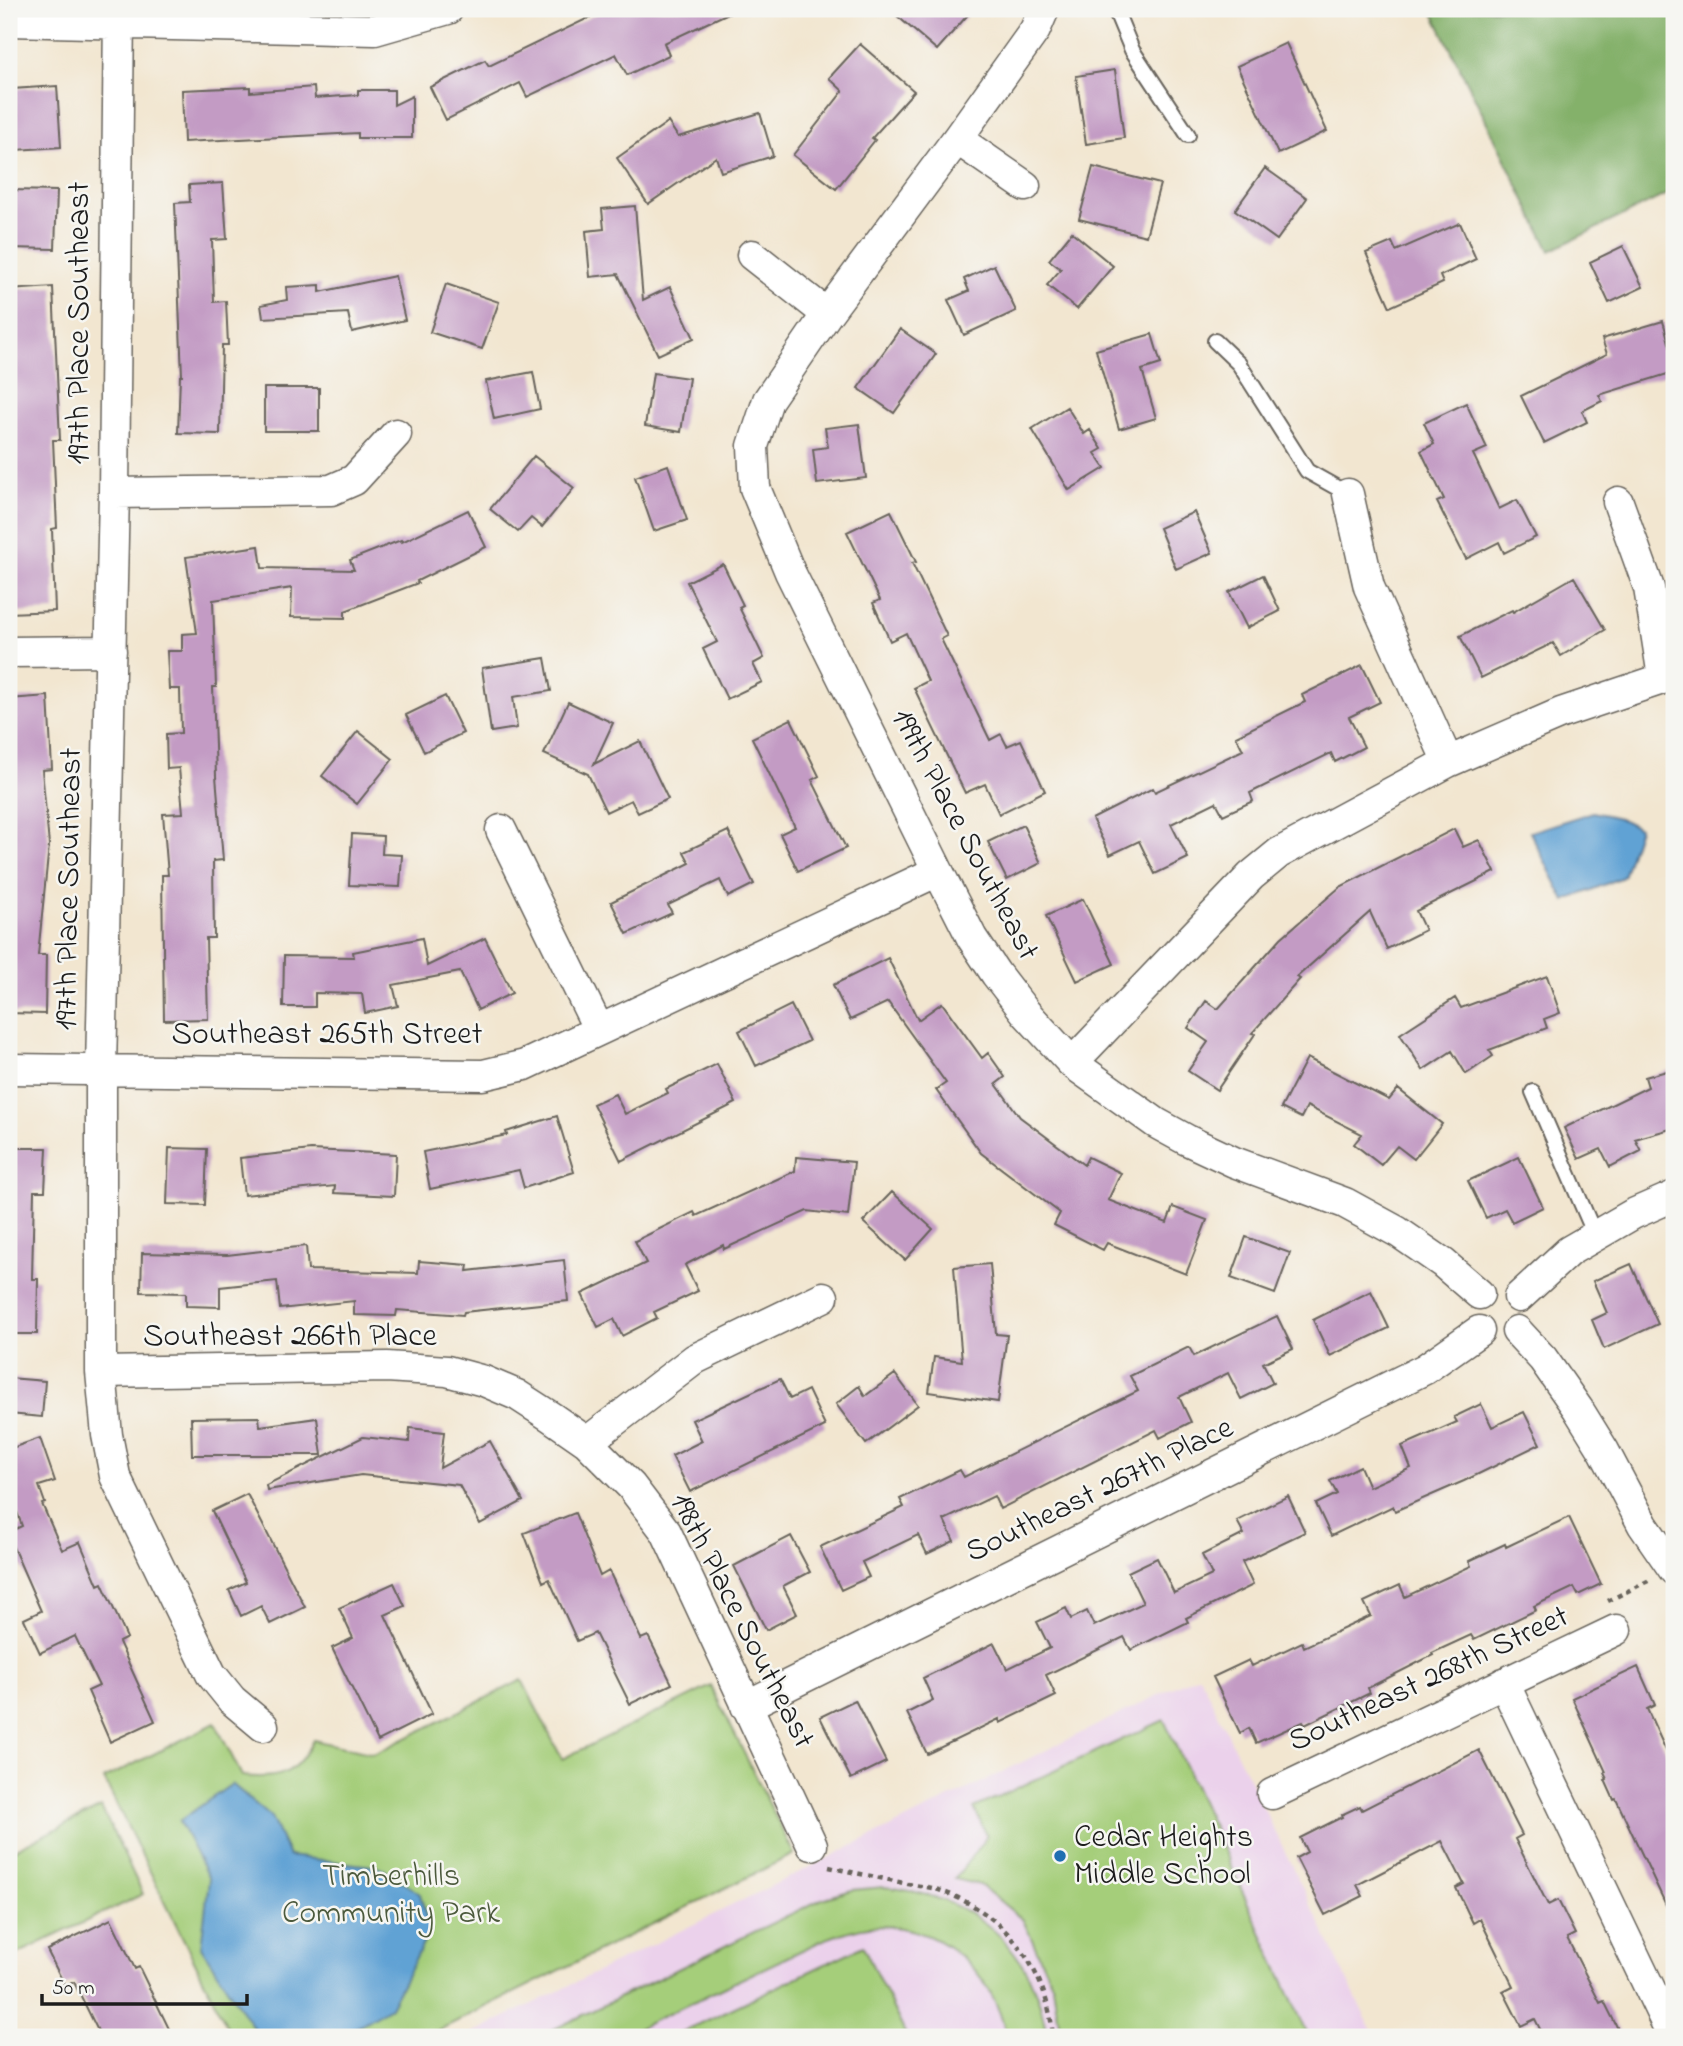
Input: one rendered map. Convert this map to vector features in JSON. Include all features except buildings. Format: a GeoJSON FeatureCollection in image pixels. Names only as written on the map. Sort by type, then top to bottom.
{"type":"FeatureCollection","features":[{"type":"Feature","properties":{"kind":"street"},"geometry":{"type":"LineString","coordinates":[[9,21],[118,17],[375,30],[448,9]]}},
{"type":"Feature","properties":{"kind":"street","name":"199th Place Southeast"},"geometry":{"type":"LineString","coordinates":[[1044,9],[1035,30],[827,314],[768,400],[753,446],[755,488],[790,572],[972,938],[1026,1013],[1072,1063],[1156,1123],[1234,1162],[1345,1203],[1398,1232],[1443,1263],[1479,1294]]}},
{"type":"Feature","properties":{"kind":"street","name":"197th Place Southeast"},"geometry":{"type":"LineString","coordinates":[[118,17],[114,493],[101,1069],[101,1372],[107,1435],[115,1476],[211,1674],[232,1700],[263,1726]]}},
{"type":"Feature","properties":{"kind":"street"},"geometry":{"type":"LineString","coordinates":[[957,139],[1025,186]]}},
{"type":"Feature","properties":{"kind":"street"},"geometry":{"type":"LineString","coordinates":[[752,255],[827,314]]}},
{"type":"Feature","properties":{"kind":"street"},"geometry":{"type":"LineString","coordinates":[[114,493],[331,490],[354,480],[396,433]]}},
{"type":"Feature","properties":{"kind":"street"},"geometry":{"type":"LineString","coordinates":[[1348,494],[1369,587],[1448,762]]}},
{"type":"Feature","properties":{"kind":"street"},"geometry":{"type":"LineString","coordinates":[[1072,1063],[1251,876],[1279,853],[1448,762],[1560,713],[1669,676],[1649,588],[1618,502]]}},
{"type":"Feature","properties":{"kind":"street"},"geometry":{"type":"LineString","coordinates":[[9,652],[111,651]]}},
{"type":"Feature","properties":{"kind":"street"},"geometry":{"type":"LineString","coordinates":[[501,830],[599,1030]]}},
{"type":"Feature","properties":{"kind":"street","name":"Southeast 265th Street"},"geometry":{"type":"LineString","coordinates":[[9,1069],[483,1075],[525,1065],[938,872]]}},
{"type":"Feature","properties":{"kind":"street"},"geometry":{"type":"LineString","coordinates":[[1519,1297],[1569,1251],[1595,1235],[1674,1196]]}},
{"type":"Feature","properties":{"kind":"street"},"geometry":{"type":"LineString","coordinates":[[1497,1286],[1507,1288],[1519,1297],[1524,1312],[1517,1331],[1509,1337],[1499,1339],[1488,1338],[1479,1331],[1471,1314],[1473,1303],[1479,1294],[1497,1286]]}},
{"type":"Feature","properties":{"kind":"street"},"geometry":{"type":"LineString","coordinates":[[587,1442],[695,1359],[823,1297]]}},
{"type":"Feature","properties":{"kind":"street","name":"Southeast 267th Place"},"geometry":{"type":"LineString","coordinates":[[746,1706],[1426,1369],[1479,1331]]}},
{"type":"Feature","properties":{"kind":"street"},"geometry":{"type":"LineString","coordinates":[[1517,1331],[1543,1359],[1578,1409],[1604,1451],[1643,1525],[1674,1570]]}},
{"type":"Feature","properties":{"kind":"street","name":"Southeast 266th Place"},"geometry":{"type":"LineString","coordinates":[[101,1372],[387,1367],[447,1371],[484,1381],[517,1395],[587,1442]]}},
{"type":"Feature","properties":{"kind":"street","name":"198th Place Southeast"},"geometry":{"type":"LineString","coordinates":[[587,1442],[631,1486],[666,1532],[812,1845]]}},
{"type":"Feature","properties":{"kind":"street","name":"Southeast 268th Street"},"geometry":{"type":"LineString","coordinates":[[1272,1794],[1616,1630]]}},
{"type":"Feature","properties":{"kind":"street"},"geometry":{"type":"LineString","coordinates":[[1504,1683],[1673,2037]]}},
{"type":"Feature","properties":{"kind":"lane"},"geometry":{"type":"LineString","coordinates":[[1115,9],[1132,50],[1188,135]]}},
{"type":"Feature","properties":{"kind":"lane"},"geometry":{"type":"LineString","coordinates":[[1215,341],[1239,364],[1307,471],[1348,494]]}},
{"type":"Feature","properties":{"kind":"lane"},"geometry":{"type":"LineString","coordinates":[[1533,1092],[1595,1235]]}},
{"type":"Feature","properties":{"kind":"path"},"geometry":{"type":"LineString","coordinates":[[812,1845],[800,1851],[828,1867],[943,1891],[981,1910],[1006,1930],[1044,1987],[1053,2037]]}},
{"type":"Feature","properties":{"kind":"shaded area","name":"Cedar Heights Middle School"},"geometry":{"type":"Polygon","coordinates":[[[1199,1675],[1375,2037],[465,2037],[1199,1675]]]}},
{"type":"Feature","properties":{"kind":"green space"},"geometry":{"type":"Polygon","coordinates":[[[1431,9],[1674,9],[1674,199],[1671,192],[1550,251],[1431,9]]]}},
{"type":"Feature","properties":{"kind":"green space","name":"Timberhills Community Park"},"geometry":{"type":"Polygon","coordinates":[[[522,1680],[562,1759],[711,1686],[794,1854],[425,2037],[232,2037],[104,1779],[215,1723],[242,1776],[266,1777],[285,1773],[300,1761],[313,1740],[374,1754],[522,1680]]]}},
{"type":"Feature","properties":{"kind":"green space"},"geometry":{"type":"Polygon","coordinates":[[[1164,1720],[1309,2037],[1061,2037],[1053,1986],[1023,1920],[980,1885],[955,1879],[987,1836],[974,1808],[1164,1720]]]}},
{"type":"Feature","properties":{"kind":"green space"},"geometry":{"type":"Polygon","coordinates":[[[101,1807],[143,1894],[9,1958],[9,1852],[101,1807]]]}},
{"type":"Feature","properties":{"kind":"green space"},"geometry":{"type":"Polygon","coordinates":[[[884,1887],[916,1892],[946,1901],[972,1914],[994,1931],[1013,1951],[1029,1976],[1040,2005],[1047,2037],[1006,2037],[1000,2013],[990,1991],[976,1971],[940,1941],[918,1932],[894,1927],[868,1927],[821,1941],[620,2037],[538,2037],[822,1899],[852,1890],[884,1887]]]}},
{"type":"Feature","properties":{"kind":"green space"},"geometry":{"type":"Polygon","coordinates":[[[863,1946],[907,2037],[672,2037],[863,1946]]]}},
{"type":"Feature","properties":{"kind":"water"},"geometry":{"type":"Polygon","coordinates":[[[1593,812],[1619,818],[1639,828],[1623,877],[1565,901],[1530,832],[1593,812]]]}},
{"type":"Feature","properties":{"kind":"water"},"geometry":{"type":"Polygon","coordinates":[[[232,1784],[271,1817],[289,1856],[380,1867],[420,1894],[430,1931],[390,2007],[340,2037],[259,2037],[201,1947],[209,1879],[179,1821],[232,1784]]]}},
{"type":"Feature","properties":{"kind":"place","name":"Cedar Heights Middle School"},"geometry":{"type":"Point","coordinates":[1060,1856]}}]}
